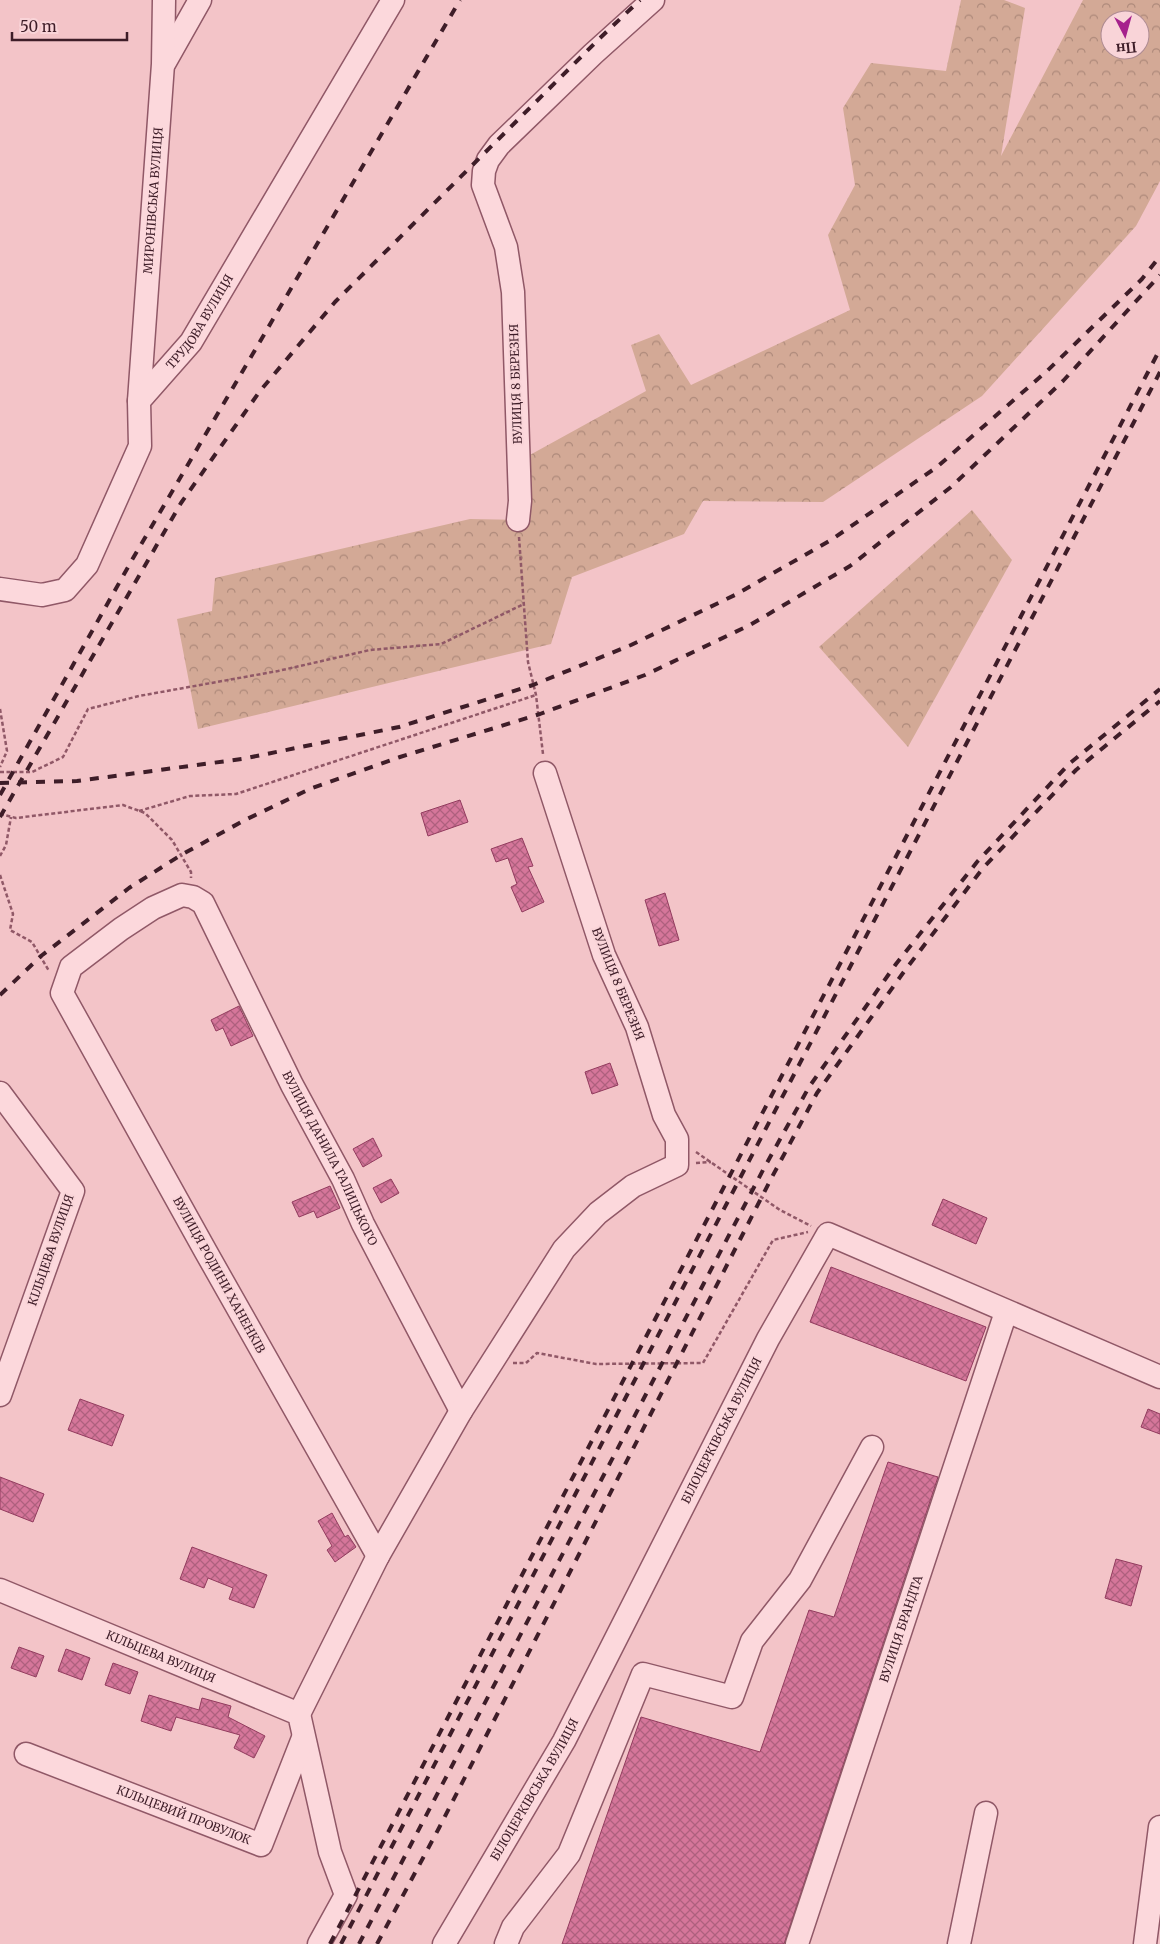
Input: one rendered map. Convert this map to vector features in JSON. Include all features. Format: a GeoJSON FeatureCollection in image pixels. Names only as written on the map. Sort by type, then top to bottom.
{"type":"FeatureCollection","features":[{"type":"Feature","properties":{"kind":"street","name":"МИРОНІВСЬКА ВУЛИЦЯ"},"geometry":{"type":"LineString","coordinates":[[139,401],[163,64],[164,0]]}},
{"type":"Feature","properties":{"kind":"street"},"geometry":{"type":"LineString","coordinates":[[163,64],[200,0]]}},
{"type":"Feature","properties":{"kind":"street","name":"ТРУДОВА ВУЛИЦЯ"},"geometry":{"type":"LineString","coordinates":[[139,401],[191,342],[393,0]]}},
{"type":"Feature","properties":{"kind":"street","name":"ВУЛИЦЯ 8 БЕРЕЗНЯ"},"geometry":{"type":"LineString","coordinates":[[518,520],[520,500],[513,292],[506,248],[483,185],[484,171],[488,160],[499,145],[653,0]]}},
{"type":"Feature","properties":{"kind":"street"},"geometry":{"type":"LineString","coordinates":[[0,589],[42,595],[65,590],[87,565],[140,446],[139,401]]}},
{"type":"Feature","properties":{"kind":"street","name":"ВУЛИЦЯ 8 БЕРЕЗНЯ"},"geometry":{"type":"LineString","coordinates":[[492,1363],[564,1249],[598,1213],[633,1186],[677,1165],[677,1139],[664,1115],[637,1027],[604,955],[545,773]]}},
{"type":"Feature","properties":{"kind":"street"},"geometry":{"type":"LineString","coordinates":[[62,993],[71,967],[121,929],[153,908],[182,895],[198,900]]}},
{"type":"Feature","properties":{"kind":"street","name":"ВУЛИЦЯ ДАНИЛА ГАЛИЦЬКОГО"},"geometry":{"type":"LineString","coordinates":[[198,900],[461,1412]]}},
{"type":"Feature","properties":{"kind":"street","name":"ВУЛИЦЯ РОДИНИ ХАНЕНКІВ"},"geometry":{"type":"LineString","coordinates":[[62,993],[210,1260],[378,1556]]}},
{"type":"Feature","properties":{"kind":"street","name":"КІЛЬЦЕВА ВУЛИЦЯ"},"geometry":{"type":"LineString","coordinates":[[0,1093],[73,1190],[0,1395]]}},
{"type":"Feature","properties":{"kind":"street"},"geometry":{"type":"LineString","coordinates":[[824,1232],[1160,1377]]}},
{"type":"Feature","properties":{"kind":"street","name":"БІЛОЦЕРКІВСЬКА ВУЛИЦЯ"},"geometry":{"type":"LineString","coordinates":[[444,1944],[564,1741],[824,1232]]}},
{"type":"Feature","properties":{"kind":"street","name":"ВУЛИЦЯ БРАНДТА"},"geometry":{"type":"LineString","coordinates":[[797,1944],[1006,1312]]}},
{"type":"Feature","properties":{"kind":"street"},"geometry":{"type":"LineString","coordinates":[[319,1944],[346,1895],[330,1852],[299,1714],[378,1556],[461,1412],[492,1363]]}},
{"type":"Feature","properties":{"kind":"street"},"geometry":{"type":"LineString","coordinates":[[506,1944],[513,1927],[569,1854],[643,1674],[732,1697],[752,1641],[800,1580],[872,1447]]}},
{"type":"Feature","properties":{"kind":"street","name":"КІЛЬЦЕВА ВУЛИЦЯ"},"geometry":{"type":"LineString","coordinates":[[0,1590],[299,1714]]}},
{"type":"Feature","properties":{"kind":"street","name":"КІЛЬЦЕВИЙ ПРОВУЛОК"},"geometry":{"type":"LineString","coordinates":[[26,1754],[260,1845],[304,1738]]}},
{"type":"Feature","properties":{"kind":"street"},"geometry":{"type":"LineString","coordinates":[[959,1944],[986,1813]]}},
{"type":"Feature","properties":{"kind":"street"},"geometry":{"type":"LineString","coordinates":[[1145,1944],[1160,1827]]}},
{"type":"Feature","properties":{"kind":"path"},"geometry":{"type":"LineString","coordinates":[[518,520],[528,662],[536,695],[545,773]]}},
{"type":"Feature","properties":{"kind":"path"},"geometry":{"type":"LineString","coordinates":[[0,772],[32,772],[63,757],[88,709],[139,696],[278,671],[370,650],[441,644],[524,604]]}},
{"type":"Feature","properties":{"kind":"path"},"geometry":{"type":"LineString","coordinates":[[139,811],[190,796],[236,794],[536,695]]}},
{"type":"Feature","properties":{"kind":"path"},"geometry":{"type":"LineString","coordinates":[[0,709],[7,751],[0,766]]}},
{"type":"Feature","properties":{"kind":"path"},"geometry":{"type":"LineString","coordinates":[[0,814],[16,818],[123,805],[145,813],[172,840],[191,872],[198,900]]}},
{"type":"Feature","properties":{"kind":"path"},"geometry":{"type":"LineString","coordinates":[[0,856],[6,845],[11,817]]}},
{"type":"Feature","properties":{"kind":"path"},"geometry":{"type":"LineString","coordinates":[[0,875],[13,914],[10,930],[32,942],[62,993]]}},
{"type":"Feature","properties":{"kind":"path"},"geometry":{"type":"LineString","coordinates":[[677,1139],[780,1210],[824,1232]]}},
{"type":"Feature","properties":{"kind":"path"},"geometry":{"type":"LineString","coordinates":[[492,1363],[526,1363],[536,1353],[596,1364],[703,1362],[773,1240],[824,1232]]}},
{"type":"Feature","properties":{"kind":"green space"},"geometry":{"type":"Polygon","coordinates":[[[961,0],[1004,0],[1025,8],[1001,156],[1083,0],[1160,0],[1160,181],[1136,226],[982,396],[823,502],[703,501],[684,534],[572,577],[551,644],[198,729],[177,619],[212,611],[215,578],[470,519],[529,520],[528,456],[646,391],[631,345],[659,334],[691,385],[850,310],[828,235],[855,185],[843,108],[871,63],[946,71],[961,0]]]}},
{"type":"Feature","properties":{"kind":"green space"},"geometry":{"type":"Polygon","coordinates":[[[972,510],[1012,560],[908,747],[819,647],[972,510]]]}},
{"type":"Feature","properties":{"kind":"building"},"geometry":{"type":"Polygon","coordinates":[[[460,800],[468,822],[428,836],[421,813],[460,800]]]}},
{"type":"Feature","properties":{"kind":"building"},"geometry":{"type":"Polygon","coordinates":[[[522,838],[533,866],[528,867],[544,902],[522,912],[511,887],[517,884],[508,858],[496,862],[491,849],[522,838]]]}},
{"type":"Feature","properties":{"kind":"building"},"geometry":{"type":"Polygon","coordinates":[[[665,893],[679,940],[659,946],[645,900],[665,893]]]}},
{"type":"Feature","properties":{"kind":"building"},"geometry":{"type":"Polygon","coordinates":[[[239,1006],[253,1036],[231,1046],[223,1028],[216,1031],[211,1020],[239,1006]]]}},
{"type":"Feature","properties":{"kind":"building"},"geometry":{"type":"Polygon","coordinates":[[[610,1063],[618,1085],[592,1094],[585,1072],[610,1063]]]}},
{"type":"Feature","properties":{"kind":"building"},"geometry":{"type":"Polygon","coordinates":[[[373,1138],[382,1156],[363,1167],[353,1149],[373,1138]]]}},
{"type":"Feature","properties":{"kind":"building"},"geometry":{"type":"Polygon","coordinates":[[[391,1179],[399,1193],[381,1203],[373,1188],[391,1179]]]}},
{"type":"Feature","properties":{"kind":"building"},"geometry":{"type":"Polygon","coordinates":[[[330,1186],[340,1208],[317,1218],[314,1211],[299,1217],[292,1202],[330,1186]]]}},
{"type":"Feature","properties":{"kind":"building"},"geometry":{"type":"Polygon","coordinates":[[[943,1199],[987,1218],[976,1244],[932,1225],[943,1199]]]}},
{"type":"Feature","properties":{"kind":"building"},"geometry":{"type":"Polygon","coordinates":[[[831,1267],[986,1327],[966,1381],[810,1322],[831,1267]]]}},
{"type":"Feature","properties":{"kind":"building"},"geometry":{"type":"Polygon","coordinates":[[[80,1399],[124,1415],[112,1446],[68,1430],[80,1399]]]}},
{"type":"Feature","properties":{"kind":"building"},"geometry":{"type":"Polygon","coordinates":[[[1148,1409],[1160,1414],[1160,1434],[1141,1427],[1148,1409]]]}},
{"type":"Feature","properties":{"kind":"building"},"geometry":{"type":"Polygon","coordinates":[[[888,1462],[938,1477],[784,1944],[562,1944],[641,1717],[760,1752],[809,1610],[834,1617],[888,1462]]]}},
{"type":"Feature","properties":{"kind":"building"},"geometry":{"type":"Polygon","coordinates":[[[0,1477],[44,1494],[33,1522],[0,1509],[0,1477]]]}},
{"type":"Feature","properties":{"kind":"building"},"geometry":{"type":"Polygon","coordinates":[[[332,1513],[345,1537],[348,1535],[356,1547],[335,1562],[327,1550],[332,1546],[318,1521],[332,1513]]]}},
{"type":"Feature","properties":{"kind":"building"},"geometry":{"type":"Polygon","coordinates":[[[192,1547],[267,1575],[254,1608],[229,1599],[233,1588],[208,1578],[204,1588],[180,1579],[192,1547]]]}},
{"type":"Feature","properties":{"kind":"building"},"geometry":{"type":"Polygon","coordinates":[[[1116,1559],[1142,1566],[1131,1606],[1105,1598],[1116,1559]]]}},
{"type":"Feature","properties":{"kind":"building"},"geometry":{"type":"Polygon","coordinates":[[[19,1647],[44,1656],[36,1677],[11,1668],[19,1647]]]}},
{"type":"Feature","properties":{"kind":"building"},"geometry":{"type":"Polygon","coordinates":[[[66,1649],[90,1658],[82,1680],[58,1671],[66,1649]]]}},
{"type":"Feature","properties":{"kind":"building"},"geometry":{"type":"Polygon","coordinates":[[[113,1663],[138,1672],[130,1694],[105,1685],[113,1663]]]}},
{"type":"Feature","properties":{"kind":"building"},"geometry":{"type":"Polygon","coordinates":[[[149,1695],[199,1710],[202,1698],[231,1706],[228,1717],[265,1736],[254,1758],[234,1748],[240,1735],[176,1717],[171,1731],[141,1721],[149,1695]]]}},
{"type":"Feature","properties":{"kind":"railway"},"geometry":{"type":"LineString","coordinates":[[0,795],[132,560],[460,0]]}},
{"type":"Feature","properties":{"kind":"railway"},"geometry":{"type":"LineString","coordinates":[[0,817],[181,503],[260,391],[335,302],[640,0]]}},
{"type":"Feature","properties":{"kind":"railway"},"geometry":{"type":"LineString","coordinates":[[0,783],[77,781],[242,759],[399,727],[533,685],[631,645],[735,595],[831,540],[937,467],[1047,371],[1142,279],[1160,256]]}},
{"type":"Feature","properties":{"kind":"railway"},"geometry":{"type":"LineString","coordinates":[[0,995],[41,956],[129,888],[181,855],[245,820],[312,788],[400,757],[540,714],[645,675],[750,625],[850,566],[951,487],[1063,381],[1160,275]]}},
{"type":"Feature","properties":{"kind":"railway"},"geometry":{"type":"LineString","coordinates":[[330,1944],[1160,349]]}},
{"type":"Feature","properties":{"kind":"railway"},"geometry":{"type":"LineString","coordinates":[[341,1944],[1160,372]]}},
{"type":"Feature","properties":{"kind":"railway"},"geometry":{"type":"LineString","coordinates":[[359,1944],[763,1170],[809,1087],[896,964],[977,862],[1069,764],[1160,689]]}},
{"type":"Feature","properties":{"kind":"railway"},"geometry":{"type":"LineString","coordinates":[[377,1944],[439,1828],[772,1177],[817,1093],[903,973],[983,868],[1076,770],[1160,701]]}}]}
